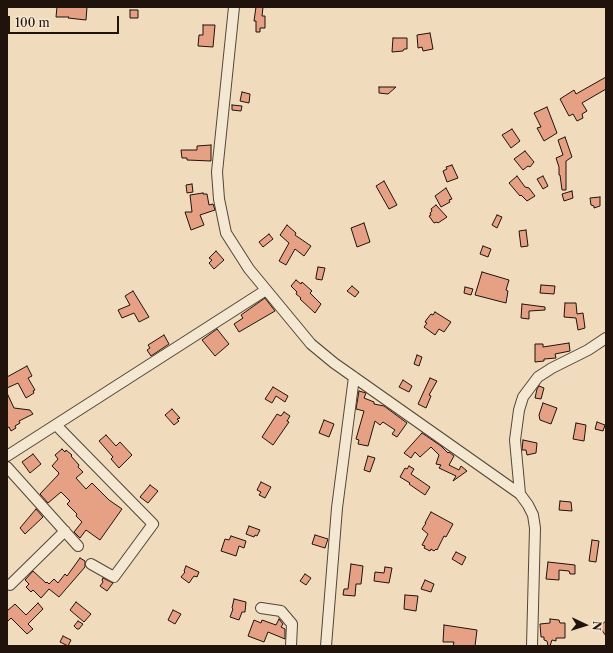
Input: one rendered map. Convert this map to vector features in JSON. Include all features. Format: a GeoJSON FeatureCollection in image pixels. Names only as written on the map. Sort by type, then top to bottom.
{"type":"FeatureCollection","features":[{"type":"Feature","properties":{"kind":"street"},"geometry":{"type":"LineString","coordinates":[[234,7],[217,172],[218,199],[226,233],[249,269],[311,344],[334,363],[520,494],[528,504],[533,516],[535,528],[532,646]]}},
{"type":"Feature","properties":{"kind":"street"},"geometry":{"type":"LineString","coordinates":[[7,456],[266,290]]}},
{"type":"Feature","properties":{"kind":"street"},"geometry":{"type":"LineString","coordinates":[[520,494],[515,440],[519,410],[523,397],[538,377],[552,368],[588,350],[606,338]]}},
{"type":"Feature","properties":{"kind":"street"},"geometry":{"type":"LineString","coordinates":[[326,646],[337,508],[354,377]]}},
{"type":"Feature","properties":{"kind":"street"},"geometry":{"type":"LineString","coordinates":[[56,425],[153,524],[114,577],[91,564]]}},
{"type":"Feature","properties":{"kind":"street"},"geometry":{"type":"LineString","coordinates":[[7,467],[78,546]]}},
{"type":"Feature","properties":{"kind":"street"},"geometry":{"type":"LineString","coordinates":[[10,585],[64,531]]}},
{"type":"Feature","properties":{"kind":"street"},"geometry":{"type":"LineString","coordinates":[[261,608],[281,611],[292,624],[291,646]]}},
{"type":"Feature","properties":{"kind":"building"},"geometry":{"type":"Polygon","coordinates":[[[57,7],[87,7],[86,20],[68,18],[69,17],[56,17],[57,7]]]}},
{"type":"Feature","properties":{"kind":"building"},"geometry":{"type":"Polygon","coordinates":[[[256,7],[263,7],[262,16],[265,16],[265,28],[260,28],[260,32],[256,32],[256,21],[254,21],[256,7]]]}},
{"type":"Feature","properties":{"kind":"building"},"geometry":{"type":"Polygon","coordinates":[[[130,10],[138,10],[138,18],[130,18],[130,10]]]}},
{"type":"Feature","properties":{"kind":"building"},"geometry":{"type":"Polygon","coordinates":[[[203,25],[215,25],[213,47],[198,46],[199,35],[203,35],[203,25]]]}},
{"type":"Feature","properties":{"kind":"building"},"geometry":{"type":"Polygon","coordinates":[[[430,33],[433,49],[423,51],[422,47],[418,48],[417,35],[430,33]]]}},
{"type":"Feature","properties":{"kind":"building"},"geometry":{"type":"Polygon","coordinates":[[[393,38],[407,38],[407,49],[392,52],[393,38]]]}},
{"type":"Feature","properties":{"kind":"building"},"geometry":{"type":"Polygon","coordinates":[[[606,77],[606,89],[582,103],[587,111],[582,114],[583,118],[577,121],[573,114],[569,116],[560,99],[574,90],[576,94],[606,77]]]}},
{"type":"Feature","properties":{"kind":"building"},"geometry":{"type":"Polygon","coordinates":[[[379,87],[396,87],[388,94],[379,93],[379,87]]]}},
{"type":"Feature","properties":{"kind":"building"},"geometry":{"type":"Polygon","coordinates":[[[242,92],[250,94],[249,103],[240,101],[242,92]]]}},
{"type":"Feature","properties":{"kind":"building"},"geometry":{"type":"Polygon","coordinates":[[[232,105],[242,106],[241,111],[232,110],[232,105]]]}},
{"type":"Feature","properties":{"kind":"building"},"geometry":{"type":"Polygon","coordinates":[[[547,107],[557,133],[544,141],[537,128],[541,127],[534,113],[547,107]]]}},
{"type":"Feature","properties":{"kind":"building"},"geometry":{"type":"Polygon","coordinates":[[[512,129],[520,141],[511,148],[502,135],[512,129]]]}},
{"type":"Feature","properties":{"kind":"building"},"geometry":{"type":"Polygon","coordinates":[[[565,137],[572,157],[566,161],[566,190],[562,190],[559,167],[556,158],[563,155],[558,140],[565,137]]]}},
{"type":"Feature","properties":{"kind":"building"},"geometry":{"type":"Polygon","coordinates":[[[211,145],[211,161],[187,160],[187,158],[182,158],[181,150],[197,150],[197,146],[211,145]]]}},
{"type":"Feature","properties":{"kind":"building"},"geometry":{"type":"Polygon","coordinates":[[[525,151],[534,162],[530,167],[528,166],[523,170],[514,159],[525,151]]]}},
{"type":"Feature","properties":{"kind":"building"},"geometry":{"type":"Polygon","coordinates":[[[452,165],[458,178],[447,182],[443,171],[447,169],[446,167],[452,165]]]}},
{"type":"Feature","properties":{"kind":"building"},"geometry":{"type":"Polygon","coordinates":[[[517,176],[525,187],[529,188],[535,196],[527,201],[521,195],[520,196],[509,183],[517,176]]]}},
{"type":"Feature","properties":{"kind":"building"},"geometry":{"type":"Polygon","coordinates":[[[543,176],[548,186],[543,189],[537,179],[543,176]]]}},
{"type":"Feature","properties":{"kind":"building"},"geometry":{"type":"Polygon","coordinates":[[[384,181],[397,205],[389,209],[376,186],[384,181]]]}},
{"type":"Feature","properties":{"kind":"building"},"geometry":{"type":"Polygon","coordinates":[[[192,184],[193,192],[187,193],[186,185],[192,184]]]}},
{"type":"Feature","properties":{"kind":"building"},"geometry":{"type":"Polygon","coordinates":[[[446,188],[452,199],[449,200],[450,202],[441,207],[435,196],[446,188]]]}},
{"type":"Feature","properties":{"kind":"building"},"geometry":{"type":"Polygon","coordinates":[[[572,191],[573,198],[564,201],[562,194],[572,191]]]}},
{"type":"Feature","properties":{"kind":"building"},"geometry":{"type":"Polygon","coordinates":[[[203,193],[207,194],[209,205],[213,204],[215,210],[200,215],[204,225],[191,230],[185,212],[192,212],[190,195],[203,193]]]}},
{"type":"Feature","properties":{"kind":"building"},"geometry":{"type":"Polygon","coordinates":[[[600,197],[600,206],[594,208],[594,206],[591,205],[590,198],[600,197]]]}},
{"type":"Feature","properties":{"kind":"building"},"geometry":{"type":"Polygon","coordinates":[[[436,205],[447,217],[438,223],[434,223],[429,216],[431,215],[431,209],[436,205]]]}},
{"type":"Feature","properties":{"kind":"building"},"geometry":{"type":"Polygon","coordinates":[[[497,215],[502,217],[497,228],[492,225],[497,215]]]}},
{"type":"Feature","properties":{"kind":"building"},"geometry":{"type":"Polygon","coordinates":[[[364,223],[370,242],[357,247],[351,228],[364,223]]]}},
{"type":"Feature","properties":{"kind":"building"},"geometry":{"type":"Polygon","coordinates":[[[287,225],[296,233],[295,235],[311,246],[304,256],[295,249],[286,265],[279,261],[289,243],[280,235],[287,225]]]}},
{"type":"Feature","properties":{"kind":"building"},"geometry":{"type":"Polygon","coordinates":[[[526,230],[528,246],[521,247],[519,231],[526,230]]]}},
{"type":"Feature","properties":{"kind":"building"},"geometry":{"type":"Polygon","coordinates":[[[269,234],[273,239],[263,247],[259,242],[269,234]]]}},
{"type":"Feature","properties":{"kind":"building"},"geometry":{"type":"Polygon","coordinates":[[[483,246],[491,249],[488,257],[480,254],[483,246]]]}},
{"type":"Feature","properties":{"kind":"building"},"geometry":{"type":"Polygon","coordinates":[[[216,251],[224,260],[214,269],[209,263],[212,260],[209,258],[216,251]]]}},
{"type":"Feature","properties":{"kind":"building"},"geometry":{"type":"Polygon","coordinates":[[[318,267],[325,268],[322,280],[316,279],[318,267]]]}},
{"type":"Feature","properties":{"kind":"building"},"geometry":{"type":"Polygon","coordinates":[[[482,272],[509,280],[506,290],[508,291],[506,303],[475,295],[482,272]]]}},
{"type":"Feature","properties":{"kind":"building"},"geometry":{"type":"Polygon","coordinates":[[[296,280],[301,284],[302,282],[312,291],[310,293],[321,304],[315,313],[300,299],[301,298],[296,294],[297,292],[291,286],[296,280]]]}},
{"type":"Feature","properties":{"kind":"building"},"geometry":{"type":"Polygon","coordinates":[[[541,285],[555,286],[554,294],[540,293],[541,285]]]}},
{"type":"Feature","properties":{"kind":"building"},"geometry":{"type":"Polygon","coordinates":[[[352,286],[359,292],[355,297],[347,291],[352,286]]]}},
{"type":"Feature","properties":{"kind":"building"},"geometry":{"type":"Polygon","coordinates":[[[465,287],[473,289],[471,295],[464,293],[465,287]]]}},
{"type":"Feature","properties":{"kind":"building"},"geometry":{"type":"Polygon","coordinates":[[[133,291],[149,317],[139,322],[134,313],[122,318],[118,310],[130,305],[125,296],[133,291]]]}},
{"type":"Feature","properties":{"kind":"building"},"geometry":{"type":"Polygon","coordinates":[[[265,298],[275,311],[239,332],[234,324],[243,318],[241,315],[265,298]]]}},
{"type":"Feature","properties":{"kind":"building"},"geometry":{"type":"Polygon","coordinates":[[[565,303],[576,303],[577,314],[583,313],[585,328],[578,330],[576,318],[564,317],[565,303]]]}},
{"type":"Feature","properties":{"kind":"building"},"geometry":{"type":"Polygon","coordinates":[[[522,304],[545,307],[545,310],[529,311],[529,319],[521,318],[522,304]]]}},
{"type":"Feature","properties":{"kind":"building"},"geometry":{"type":"Polygon","coordinates":[[[435,312],[451,322],[444,332],[439,329],[435,335],[424,327],[427,323],[425,322],[427,319],[435,312]]]}},
{"type":"Feature","properties":{"kind":"building"},"geometry":{"type":"Polygon","coordinates":[[[217,329],[229,344],[215,356],[202,340],[217,329]]]}},
{"type":"Feature","properties":{"kind":"building"},"geometry":{"type":"Polygon","coordinates":[[[164,335],[169,344],[151,356],[147,350],[150,348],[148,345],[164,335]]]}},
{"type":"Feature","properties":{"kind":"building"},"geometry":{"type":"Polygon","coordinates":[[[569,343],[570,351],[555,354],[556,358],[544,359],[544,361],[535,362],[535,344],[543,344],[543,347],[569,343]]]}},
{"type":"Feature","properties":{"kind":"building"},"geometry":{"type":"Polygon","coordinates":[[[417,355],[422,357],[419,366],[414,364],[417,355]]]}},
{"type":"Feature","properties":{"kind":"building"},"geometry":{"type":"Polygon","coordinates":[[[27,366],[32,376],[28,378],[35,390],[33,391],[34,393],[26,398],[18,383],[7,388],[7,377],[27,366]]]}},
{"type":"Feature","properties":{"kind":"building"},"geometry":{"type":"Polygon","coordinates":[[[430,378],[437,381],[429,395],[431,396],[426,408],[418,404],[430,378]]]}},
{"type":"Feature","properties":{"kind":"building"},"geometry":{"type":"Polygon","coordinates":[[[403,380],[412,386],[409,392],[399,387],[403,380]]]}},
{"type":"Feature","properties":{"kind":"building"},"geometry":{"type":"Polygon","coordinates":[[[539,386],[544,388],[541,399],[535,398],[539,386]]]}},
{"type":"Feature","properties":{"kind":"building"},"geometry":{"type":"Polygon","coordinates":[[[273,387],[288,396],[285,402],[276,396],[272,403],[265,399],[273,387]]]}},
{"type":"Feature","properties":{"kind":"building"},"geometry":{"type":"Polygon","coordinates":[[[359,391],[366,393],[364,398],[374,402],[374,404],[384,406],[407,423],[397,437],[392,434],[395,430],[383,422],[380,425],[375,421],[368,446],[358,444],[359,440],[356,439],[364,411],[356,409],[359,391]]]}},
{"type":"Feature","properties":{"kind":"building"},"geometry":{"type":"Polygon","coordinates":[[[7,393],[14,408],[30,410],[33,414],[19,421],[20,423],[15,426],[16,428],[11,431],[9,427],[7,428],[7,393]]]}},
{"type":"Feature","properties":{"kind":"building"},"geometry":{"type":"Polygon","coordinates":[[[543,403],[557,408],[551,424],[540,420],[539,415],[543,403]]]}},
{"type":"Feature","properties":{"kind":"building"},"geometry":{"type":"Polygon","coordinates":[[[172,409],[180,418],[177,419],[179,421],[174,425],[165,415],[172,409]]]}},
{"type":"Feature","properties":{"kind":"building"},"geometry":{"type":"Polygon","coordinates":[[[284,412],[290,416],[287,421],[289,422],[273,445],[262,437],[277,414],[281,416],[284,412]]]}},
{"type":"Feature","properties":{"kind":"building"},"geometry":{"type":"Polygon","coordinates":[[[324,420],[334,424],[329,437],[319,433],[324,420]]]}},
{"type":"Feature","properties":{"kind":"building"},"geometry":{"type":"Polygon","coordinates":[[[597,422],[605,425],[603,431],[595,429],[597,422]]]}},
{"type":"Feature","properties":{"kind":"building"},"geometry":{"type":"Polygon","coordinates":[[[576,423],[586,425],[584,441],[573,439],[576,423]]]}},
{"type":"Feature","properties":{"kind":"building"},"geometry":{"type":"Polygon","coordinates":[[[422,433],[454,456],[449,465],[459,470],[461,466],[467,471],[453,481],[456,476],[439,468],[441,465],[436,464],[439,455],[431,447],[420,457],[415,452],[411,458],[404,453],[422,433]]]}},
{"type":"Feature","properties":{"kind":"building"},"geometry":{"type":"Polygon","coordinates":[[[106,435],[116,446],[120,442],[132,455],[119,468],[111,459],[113,457],[99,441],[106,435]]]}},
{"type":"Feature","properties":{"kind":"building"},"geometry":{"type":"Polygon","coordinates":[[[523,440],[537,443],[536,453],[527,455],[526,450],[522,450],[523,440]]]}},
{"type":"Feature","properties":{"kind":"building"},"geometry":{"type":"Polygon","coordinates":[[[62,449],[65,452],[66,450],[72,455],[71,456],[79,465],[78,467],[83,472],[76,478],[86,489],[92,483],[109,500],[122,509],[100,540],[86,530],[80,538],[74,532],[82,522],[76,516],[77,514],[67,504],[70,501],[61,492],[48,503],[40,494],[59,473],[52,466],[58,459],[55,455],[62,449]]]}},
{"type":"Feature","properties":{"kind":"building"},"geometry":{"type":"Polygon","coordinates":[[[33,454],[41,464],[30,473],[22,462],[33,454]]]}},
{"type":"Feature","properties":{"kind":"building"},"geometry":{"type":"Polygon","coordinates":[[[368,456],[375,458],[370,472],[364,470],[368,456]]]}},
{"type":"Feature","properties":{"kind":"building"},"geometry":{"type":"Polygon","coordinates":[[[409,466],[414,469],[411,474],[430,487],[425,495],[400,477],[405,468],[407,469],[409,466]]]}},
{"type":"Feature","properties":{"kind":"building"},"geometry":{"type":"Polygon","coordinates":[[[261,482],[271,487],[265,498],[259,495],[261,492],[257,490],[261,482]]]}},
{"type":"Feature","properties":{"kind":"building"},"geometry":{"type":"Polygon","coordinates":[[[150,485],[158,491],[148,503],[140,497],[150,485]]]}},
{"type":"Feature","properties":{"kind":"building"},"geometry":{"type":"Polygon","coordinates":[[[560,501],[571,502],[572,511],[559,510],[560,501]]]}},
{"type":"Feature","properties":{"kind":"building"},"geometry":{"type":"Polygon","coordinates":[[[36,509],[43,517],[25,534],[20,528],[36,509]]]}},
{"type":"Feature","properties":{"kind":"building"},"geometry":{"type":"Polygon","coordinates":[[[431,512],[453,524],[446,537],[444,536],[437,550],[436,549],[434,551],[424,548],[425,546],[422,545],[428,534],[422,529],[431,512]]]}},
{"type":"Feature","properties":{"kind":"building"},"geometry":{"type":"Polygon","coordinates":[[[249,526],[260,530],[257,536],[255,535],[254,537],[246,534],[249,526]]]}},
{"type":"Feature","properties":{"kind":"building"},"geometry":{"type":"Polygon","coordinates":[[[315,535],[328,539],[325,548],[312,544],[315,535]]]}},
{"type":"Feature","properties":{"kind":"building"},"geometry":{"type":"Polygon","coordinates":[[[231,536],[246,541],[244,548],[239,546],[236,556],[221,551],[225,539],[229,540],[231,536]]]}},
{"type":"Feature","properties":{"kind":"building"},"geometry":{"type":"Polygon","coordinates":[[[592,540],[599,541],[596,562],[589,561],[592,540]]]}},
{"type":"Feature","properties":{"kind":"building"},"geometry":{"type":"Polygon","coordinates":[[[456,552],[466,557],[462,565],[452,559],[456,552]]]}},
{"type":"Feature","properties":{"kind":"building"},"geometry":{"type":"Polygon","coordinates":[[[80,558],[85,561],[85,567],[59,597],[49,589],[41,598],[33,590],[31,592],[26,587],[29,584],[25,580],[33,571],[46,583],[47,582],[49,584],[54,579],[58,583],[65,574],[67,576],[80,558]]]}},
{"type":"Feature","properties":{"kind":"building"},"geometry":{"type":"Polygon","coordinates":[[[548,562],[575,565],[575,574],[570,574],[569,571],[559,570],[559,580],[546,579],[548,562]]]}},
{"type":"Feature","properties":{"kind":"building"},"geometry":{"type":"Polygon","coordinates":[[[351,564],[363,566],[361,584],[356,584],[355,596],[343,595],[344,589],[348,589],[351,564]]]}},
{"type":"Feature","properties":{"kind":"building"},"geometry":{"type":"Polygon","coordinates":[[[186,566],[199,572],[197,577],[194,576],[189,583],[181,577],[185,572],[186,566]]]}},
{"type":"Feature","properties":{"kind":"building"},"geometry":{"type":"Polygon","coordinates":[[[385,567],[392,568],[389,583],[374,581],[375,572],[384,573],[385,567]]]}},
{"type":"Feature","properties":{"kind":"building"},"geometry":{"type":"Polygon","coordinates":[[[305,574],[311,578],[306,585],[300,581],[305,574]]]}},
{"type":"Feature","properties":{"kind":"building"},"geometry":{"type":"Polygon","coordinates":[[[103,578],[113,583],[107,591],[100,586],[103,582],[103,578]]]}},
{"type":"Feature","properties":{"kind":"building"},"geometry":{"type":"Polygon","coordinates":[[[425,580],[434,584],[431,592],[421,589],[425,580]]]}},
{"type":"Feature","properties":{"kind":"building"},"geometry":{"type":"Polygon","coordinates":[[[405,595],[418,596],[416,611],[404,609],[405,595]]]}},
{"type":"Feature","properties":{"kind":"building"},"geometry":{"type":"Polygon","coordinates":[[[234,599],[246,602],[245,612],[242,612],[239,620],[230,617],[234,599]]]}},
{"type":"Feature","properties":{"kind":"building"},"geometry":{"type":"Polygon","coordinates":[[[76,602],[91,614],[84,622],[70,610],[76,602]]]}},
{"type":"Feature","properties":{"kind":"building"},"geometry":{"type":"Polygon","coordinates":[[[38,603],[43,609],[28,624],[33,629],[27,634],[11,618],[7,622],[7,611],[15,604],[26,615],[38,603]]]}},
{"type":"Feature","properties":{"kind":"building"},"geometry":{"type":"Polygon","coordinates":[[[173,610],[181,614],[175,624],[168,620],[173,610]]]}},
{"type":"Feature","properties":{"kind":"building"},"geometry":{"type":"Polygon","coordinates":[[[279,619],[283,624],[281,627],[285,629],[285,639],[268,632],[264,642],[248,636],[254,620],[261,623],[262,620],[276,625],[279,619]]]}},
{"type":"Feature","properties":{"kind":"building"},"geometry":{"type":"Polygon","coordinates":[[[550,619],[559,620],[560,623],[565,623],[565,638],[556,638],[556,641],[552,640],[550,646],[548,646],[547,641],[544,640],[544,637],[541,637],[540,624],[550,623],[550,619]]]}},
{"type":"Feature","properties":{"kind":"building"},"geometry":{"type":"Polygon","coordinates":[[[78,621],[83,624],[79,629],[77,629],[74,626],[78,621]]]}},
{"type":"Feature","properties":{"kind":"building"},"geometry":{"type":"Polygon","coordinates":[[[606,621],[606,636],[599,626],[606,621]]]}},
{"type":"Feature","properties":{"kind":"building"},"geometry":{"type":"Polygon","coordinates":[[[444,625],[477,630],[475,646],[453,646],[454,642],[443,642],[444,625]]]}},
{"type":"Feature","properties":{"kind":"building"},"geometry":{"type":"Polygon","coordinates":[[[63,636],[71,640],[68,646],[60,642],[63,636]]]}}]}
